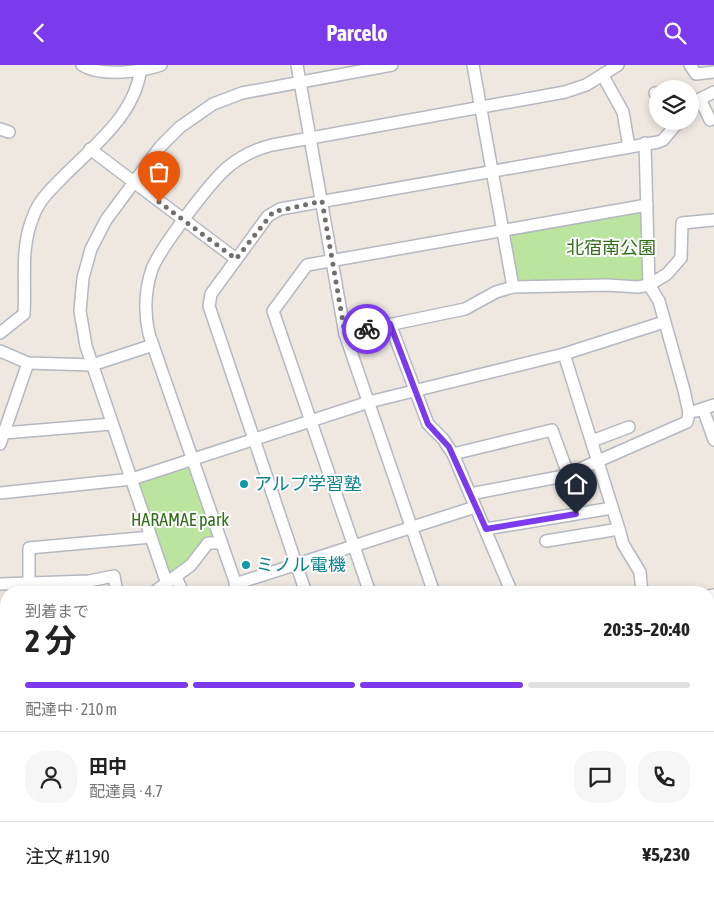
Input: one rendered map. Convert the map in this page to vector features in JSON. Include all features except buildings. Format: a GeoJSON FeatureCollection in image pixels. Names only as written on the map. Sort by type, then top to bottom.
{"type":"FeatureCollection","features":[{"type":"Feature","properties":{"kind":"street"},"geometry":{"type":"LineString","coordinates":[[82,65],[90,71],[97,68],[140,69],[161,65]]}},
{"type":"Feature","properties":{"kind":"street"},"geometry":{"type":"LineString","coordinates":[[297,65],[345,334],[432,586]]}},
{"type":"Feature","properties":{"kind":"street"},"geometry":{"type":"LineString","coordinates":[[177,586],[172,581],[151,537],[92,365],[81,324],[83,278],[91,249],[106,220],[165,141],[197,114],[242,93],[392,65]]}},
{"type":"Feature","properties":{"kind":"street"},"geometry":{"type":"LineString","coordinates":[[472,65],[513,287]]}},
{"type":"Feature","properties":{"kind":"street"},"geometry":{"type":"LineString","coordinates":[[236,586],[153,345],[146,315],[148,283],[158,257],[184,220],[221,173],[241,157],[263,147],[565,92],[603,76],[618,65]]}},
{"type":"Feature","properties":{"kind":"street"},"geometry":{"type":"LineString","coordinates":[[690,65],[696,74],[714,72]]}},
{"type":"Feature","properties":{"kind":"street"},"geometry":{"type":"LineString","coordinates":[[0,333],[24,314],[24,246],[33,216],[50,191],[118,121],[139,81],[140,69]]}},
{"type":"Feature","properties":{"kind":"street"},"geometry":{"type":"LineString","coordinates":[[603,76],[623,112],[630,147]]}},
{"type":"Feature","properties":{"kind":"street"},"geometry":{"type":"LineString","coordinates":[[710,120],[700,99],[714,92]]}},
{"type":"Feature","properties":{"kind":"street"},"geometry":{"type":"LineString","coordinates":[[304,586],[209,307],[211,294],[273,212],[322,201],[630,147],[663,140],[671,130]]}},
{"type":"Feature","properties":{"kind":"street"},"geometry":{"type":"LineString","coordinates":[[470,495],[568,474],[687,422],[689,413],[659,301],[649,285],[645,143]]}},
{"type":"Feature","properties":{"kind":"street"},"geometry":{"type":"LineString","coordinates":[[90,149],[236,259]]}},
{"type":"Feature","properties":{"kind":"street"},"geometry":{"type":"LineString","coordinates":[[368,586],[273,311],[307,265],[647,205]]}},
{"type":"Feature","properties":{"kind":"street"},"geometry":{"type":"LineString","coordinates":[[345,334],[465,309],[496,293],[513,287],[607,285],[638,287],[649,285],[667,274],[681,259],[682,223],[714,220]]}},
{"type":"Feature","properties":{"kind":"street"},"geometry":{"type":"LineString","coordinates":[[0,493],[132,479],[369,402],[415,389],[564,354],[664,322]]}},
{"type":"Feature","properties":{"kind":"street"},"geometry":{"type":"LineString","coordinates":[[390,324],[428,424],[443,439],[453,454],[509,586]]}},
{"type":"Feature","properties":{"kind":"street"},"geometry":{"type":"LineString","coordinates":[[0,351],[28,363],[92,365],[153,345]]}},
{"type":"Feature","properties":{"kind":"street"},"geometry":{"type":"LineString","coordinates":[[564,354],[623,544],[640,572],[641,586]]}},
{"type":"Feature","properties":{"kind":"street"},"geometry":{"type":"LineString","coordinates":[[28,363],[2,438],[112,424]]}},
{"type":"Feature","properties":{"kind":"street"},"geometry":{"type":"LineString","coordinates":[[689,413],[709,407],[714,440]]}},
{"type":"Feature","properties":{"kind":"street"},"geometry":{"type":"LineString","coordinates":[[592,441],[630,427]]}},
{"type":"Feature","properties":{"kind":"street"},"geometry":{"type":"LineString","coordinates":[[453,454],[552,430],[568,474]]}},
{"type":"Feature","properties":{"kind":"street"},"geometry":{"type":"LineString","coordinates":[[242,586],[296,565],[412,529],[475,507]]}},
{"type":"Feature","properties":{"kind":"street"},"geometry":{"type":"LineString","coordinates":[[486,529],[612,508]]}},
{"type":"Feature","properties":{"kind":"street"},"geometry":{"type":"LineString","coordinates":[[546,541],[619,529]]}},
{"type":"Feature","properties":{"kind":"street"},"geometry":{"type":"LineString","coordinates":[[29,583],[30,548],[151,537]]}},
{"type":"Feature","properties":{"kind":"street"},"geometry":{"type":"LineString","coordinates":[[164,586],[191,565],[208,543],[221,543]]}},
{"type":"Feature","properties":{"kind":"street"},"geometry":{"type":"LineString","coordinates":[[0,584],[89,581],[114,576],[116,586]]}},
{"type":"Feature","properties":{"kind":"green space","name":"北宿南公園"},"geometry":{"type":"Polygon","coordinates":[[[643,209],[645,277],[642,284],[519,282],[515,279],[508,238],[510,234],[643,209]]]}},
{"type":"Feature","properties":{"kind":"green space","name":"HARAMAE park"},"geometry":{"type":"Polygon","coordinates":[[[189,464],[218,540],[170,577],[136,482],[189,464]]]}},
{"type":"Feature","properties":{"kind":"way so far"},"geometry":{"type":"LineString","coordinates":[[159,202],[236,259],[273,212],[322,201],[345,334],[367,329]]}},
{"type":"Feature","properties":{"kind":"place","name":"アルプ学習塾"},"geometry":{"type":"Point","coordinates":[244,484]}},
{"type":"Feature","properties":{"kind":"place","name":"ミノル電機"},"geometry":{"type":"Point","coordinates":[246,565]}},
{"type":"Feature","properties":{"kind":"route"},"geometry":{"type":"LineString","coordinates":[[367,329],[390,324],[428,424],[443,439],[453,454],[486,529],[576,514]]}}]}
